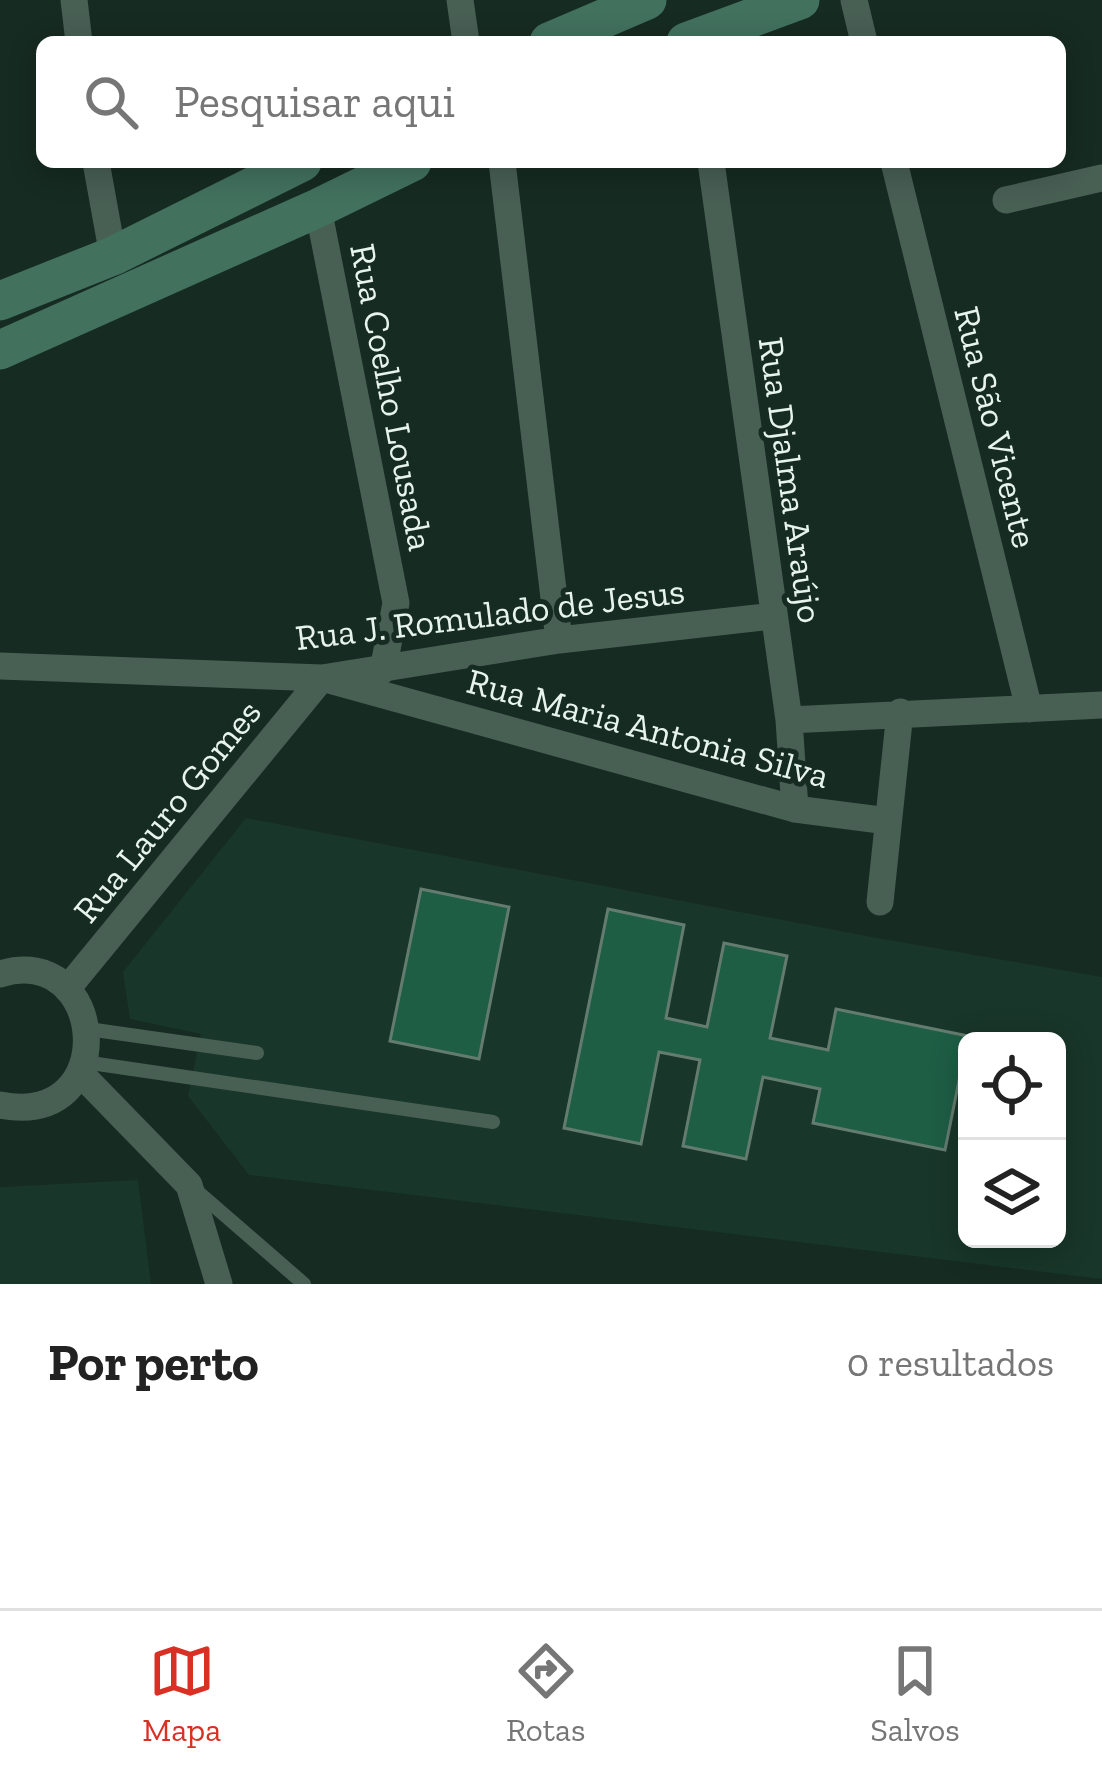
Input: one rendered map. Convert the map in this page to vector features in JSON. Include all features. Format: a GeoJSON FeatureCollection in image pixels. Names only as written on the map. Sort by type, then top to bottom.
{"type":"FeatureCollection","features":[{"type":"Feature","properties":{"kind":"main road"},"geometry":{"type":"LineString","coordinates":[[704,36],[800,0]]}},
{"type":"Feature","properties":{"kind":"main road"},"geometry":{"type":"LineString","coordinates":[[570,36],[636,17]]}},
{"type":"Feature","properties":{"kind":"main road"},"geometry":{"type":"LineString","coordinates":[[0,301],[113,256],[290,168]]}},
{"type":"Feature","properties":{"kind":"main road"},"geometry":{"type":"LineString","coordinates":[[0,350],[400,168]]}},
{"type":"Feature","properties":{"kind":"street"},"geometry":{"type":"LineString","coordinates":[[74,0],[78,36]]}},
{"type":"Feature","properties":{"kind":"street"},"geometry":{"type":"LineString","coordinates":[[460,0],[465,36]]}},
{"type":"Feature","properties":{"kind":"street"},"geometry":{"type":"LineString","coordinates":[[854,0],[863,36]]}},
{"type":"Feature","properties":{"kind":"street"},"geometry":{"type":"LineString","coordinates":[[98,168],[113,256]]}},
{"type":"Feature","properties":{"kind":"street"},"geometry":{"type":"LineString","coordinates":[[503,168],[559,640]]}},
{"type":"Feature","properties":{"kind":"street","name":"Rua Djalma Araújo"},"geometry":{"type":"LineString","coordinates":[[711,168],[789,720],[795,809]]}},
{"type":"Feature","properties":{"kind":"street","name":"Rua São Vicente"},"geometry":{"type":"LineString","coordinates":[[895,168],[1029,709]]}},
{"type":"Feature","properties":{"kind":"street"},"geometry":{"type":"LineString","coordinates":[[1006,200],[1102,178]]}},
{"type":"Feature","properties":{"kind":"street","name":"Rua Coelho Lousada"},"geometry":{"type":"LineString","coordinates":[[318,208],[396,603],[383,670]]}},
{"type":"Feature","properties":{"kind":"street","name":"Rua J. Romulado de Jesus"},"geometry":{"type":"LineString","coordinates":[[0,666],[322,678],[559,640],[773,616]]}},
{"type":"Feature","properties":{"kind":"street","name":"Rua Maria Antonia Silva"},"geometry":{"type":"LineString","coordinates":[[322,678],[795,809],[888,821]]}},
{"type":"Feature","properties":{"kind":"street","name":"Rua Lauro Gomes"},"geometry":{"type":"LineString","coordinates":[[68,989],[322,678]]}},
{"type":"Feature","properties":{"kind":"street"},"geometry":{"type":"LineString","coordinates":[[789,720],[1102,705]]}},
{"type":"Feature","properties":{"kind":"street"},"geometry":{"type":"LineString","coordinates":[[880,902],[901,712]]}},
{"type":"Feature","properties":{"kind":"street"},"geometry":{"type":"LineString","coordinates":[[0,974],[29,970],[50,977],[68,989],[88,1029],[82,1068],[66,1090],[47,1103],[25,1108],[0,1105]]}},
{"type":"Feature","properties":{"kind":"street"},"geometry":{"type":"LineString","coordinates":[[82,1068],[189,1185],[219,1284]]}},
{"type":"Feature","properties":{"kind":"lane"},"geometry":{"type":"LineString","coordinates":[[88,1029],[257,1053]]}},
{"type":"Feature","properties":{"kind":"lane"},"geometry":{"type":"LineString","coordinates":[[82,1068],[493,1123]]}},
{"type":"Feature","properties":{"kind":"lane"},"geometry":{"type":"LineString","coordinates":[[189,1185],[304,1284]]}},
{"type":"Feature","properties":{"kind":"shaded area"},"geometry":{"type":"Polygon","coordinates":[[[246,818],[1102,977],[1102,1279],[249,1175],[188,1096],[201,1034],[130,1019],[123,972],[246,818]]]}},
{"type":"Feature","properties":{"kind":"shaded area"},"geometry":{"type":"Polygon","coordinates":[[[138,1180],[151,1284],[0,1284],[0,1187],[138,1180]]]}},
{"type":"Feature","properties":{"kind":"building"},"geometry":{"type":"Polygon","coordinates":[[[421,889],[509,907],[479,1059],[390,1041],[421,889]]]}},
{"type":"Feature","properties":{"kind":"building"},"geometry":{"type":"Polygon","coordinates":[[[608,909],[684,925],[666,1018],[707,1027],[724,943],[787,956],[770,1038],[828,1050],[836,1009],[958,1034],[958,1086],[945,1150],[813,1123],[820,1089],[763,1077],[746,1159],[683,1146],[700,1060],[659,1052],[641,1144],[564,1128],[608,909]]]}}]}
